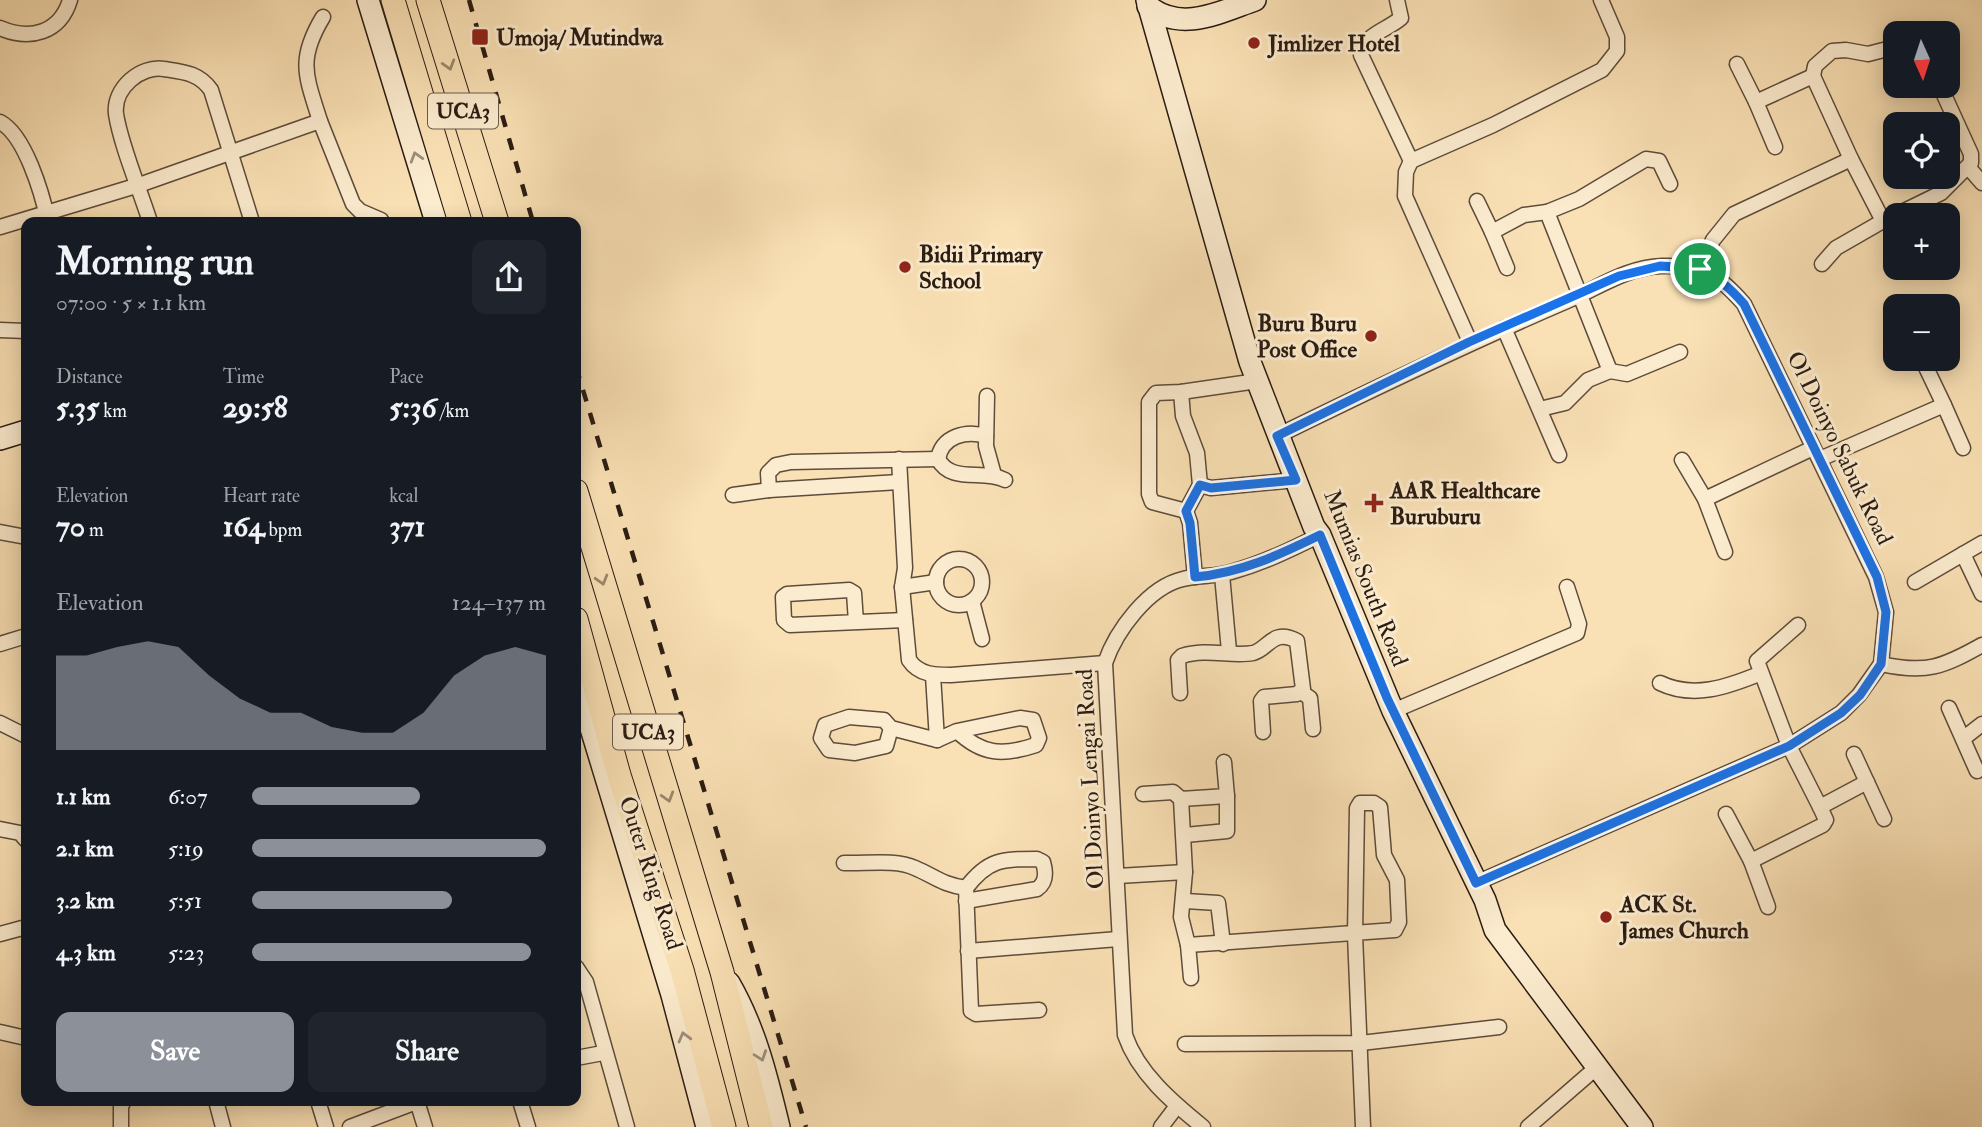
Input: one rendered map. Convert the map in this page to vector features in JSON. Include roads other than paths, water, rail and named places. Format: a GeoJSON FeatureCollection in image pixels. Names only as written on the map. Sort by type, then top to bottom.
{"type":"FeatureCollection","features":[{"type":"Feature","properties":{"kind":"main road","name":"UCA3"},"geometry":{"type":"LineString","coordinates":[[368,0],[434,217]]}},
{"type":"Feature","properties":{"kind":"main road","name":"UCA3"},"geometry":{"type":"LineString","coordinates":[[393,0],[458,217]]}},
{"type":"Feature","properties":{"kind":"main road","name":"UCA3"},"geometry":{"type":"LineString","coordinates":[[429,0],[495,217]]}},
{"type":"Feature","properties":{"kind":"main road"},"geometry":{"type":"LineString","coordinates":[[1157,41],[1194,20],[1255,0]]}},
{"type":"Feature","properties":{"kind":"main road"},"geometry":{"type":"LineString","coordinates":[[1147,3],[1157,14],[1194,20]]}},
{"type":"Feature","properties":{"kind":"main road","name":"Mumias South Road"},"geometry":{"type":"LineString","coordinates":[[1147,3],[1257,381],[1314,527],[1320,535],[1393,712],[1476,883],[1494,930],[1642,1127]]}},
{"type":"Feature","properties":{"kind":"main road"},"geometry":{"type":"LineString","coordinates":[[0,439],[21,433]]}},
{"type":"Feature","properties":{"kind":"main road","name":"Outer Ring Road"},"geometry":{"type":"LineString","coordinates":[[581,507],[722,972],[761,1127]]}},
{"type":"Feature","properties":{"kind":"main road","name":"Outer Ring Road"},"geometry":{"type":"LineString","coordinates":[[581,637],[619,775],[679,958],[724,1127]]}},
{"type":"Feature","properties":{"kind":"main road","name":"UCA3"},"geometry":{"type":"LineString","coordinates":[[581,695],[673,995],[707,1127]]}},
{"type":"Feature","properties":{"kind":"main road"},"geometry":{"type":"LineString","coordinates":[[673,995],[679,958]]}},
{"type":"Feature","properties":{"kind":"main road","name":"Outer Ring Road"},"geometry":{"type":"LineString","coordinates":[[722,972],[741,1004],[764,1062],[779,1127]]}},
{"type":"Feature","properties":{"kind":"street"},"geometry":{"type":"LineString","coordinates":[[0,28],[29,35],[47,32],[57,23],[70,0]]}},
{"type":"Feature","properties":{"kind":"street"},"geometry":{"type":"LineString","coordinates":[[1397,0],[1401,18],[1375,33],[1365,43],[1361,55],[1411,161]]}},
{"type":"Feature","properties":{"kind":"street"},"geometry":{"type":"LineString","coordinates":[[1469,342],[1405,195],[1406,172],[1411,161],[1493,125],[1602,70],[1617,51],[1617,37],[1601,0]]}},
{"type":"Feature","properties":{"kind":"street"},"geometry":{"type":"LineString","coordinates":[[323,17],[310,38],[305,58],[320,121],[353,204],[360,211],[374,217]]}},
{"type":"Feature","properties":{"kind":"street"},"geometry":{"type":"LineString","coordinates":[[1883,50],[1857,55],[1846,50],[1832,51],[1815,66],[1813,76],[1852,159],[1883,204]]}},
{"type":"Feature","properties":{"kind":"street"},"geometry":{"type":"LineString","coordinates":[[1737,64],[1775,147]]}},
{"type":"Feature","properties":{"kind":"street"},"geometry":{"type":"LineString","coordinates":[[149,217],[116,112],[125,87],[139,71],[149,67],[195,75],[204,80],[211,90],[251,217]]}},
{"type":"Feature","properties":{"kind":"street"},"geometry":{"type":"LineString","coordinates":[[1756,102],[1813,76]]}},
{"type":"Feature","properties":{"kind":"street"},"geometry":{"type":"LineString","coordinates":[[1924,203],[1969,168],[1971,154],[1945,98]]}},
{"type":"Feature","properties":{"kind":"street"},"geometry":{"type":"LineString","coordinates":[[50,217],[320,121]]}},
{"type":"Feature","properties":{"kind":"street"},"geometry":{"type":"LineString","coordinates":[[0,122],[20,143],[47,217]]}},
{"type":"Feature","properties":{"kind":"street"},"geometry":{"type":"LineString","coordinates":[[1492,232],[1524,215],[1547,212],[1579,199],[1646,159],[1659,161],[1670,184]]}},
{"type":"Feature","properties":{"kind":"street"},"geometry":{"type":"LineString","coordinates":[[1277,436],[1469,342],[1619,276],[1645,268],[1700,269],[1713,240],[1734,214],[1852,159]]}},
{"type":"Feature","properties":{"kind":"street"},"geometry":{"type":"LineString","coordinates":[[1969,168],[1982,183]]}},
{"type":"Feature","properties":{"kind":"street"},"geometry":{"type":"LineString","coordinates":[[1477,201],[1507,268]]}},
{"type":"Feature","properties":{"kind":"street"},"geometry":{"type":"LineString","coordinates":[[1547,212],[1610,371]]}},
{"type":"Feature","properties":{"kind":"street"},"geometry":{"type":"LineString","coordinates":[[1822,264],[1836,248],[1883,222]]}},
{"type":"Feature","properties":{"kind":"street"},"geometry":{"type":"LineString","coordinates":[[0,227],[21,223]]}},
{"type":"Feature","properties":{"kind":"street","name":"Ol Doinyo Sabuk Road"},"geometry":{"type":"LineString","coordinates":[[1476,883],[1789,746],[1841,713],[1860,695],[1881,664],[1885,626],[1882,594],[1744,304],[1724,282],[1700,269]]}},
{"type":"Feature","properties":{"kind":"street"},"geometry":{"type":"LineString","coordinates":[[1504,328],[1559,454]]}},
{"type":"Feature","properties":{"kind":"street"},"geometry":{"type":"LineString","coordinates":[[0,330],[21,331]]}},
{"type":"Feature","properties":{"kind":"street"},"geometry":{"type":"LineString","coordinates":[[1539,409],[1565,403],[1588,380],[1610,371],[1627,374],[1680,352]]}},
{"type":"Feature","properties":{"kind":"street"},"geometry":{"type":"LineString","coordinates":[[1928,371],[1963,448]]}},
{"type":"Feature","properties":{"kind":"street"},"geometry":{"type":"LineString","coordinates":[[1186,511],[1152,502],[1149,494],[1149,402],[1156,393],[1257,381]]}},
{"type":"Feature","properties":{"kind":"street"},"geometry":{"type":"LineString","coordinates":[[1181,392],[1183,416],[1197,453],[1200,485],[1186,511],[1190,523],[1195,577]]}},
{"type":"Feature","properties":{"kind":"street"},"geometry":{"type":"LineString","coordinates":[[937,459],[944,468],[954,474],[1000,478],[986,436],[987,396]]}},
{"type":"Feature","properties":{"kind":"street"},"geometry":{"type":"LineString","coordinates":[[1705,499],[1944,405]]}},
{"type":"Feature","properties":{"kind":"street"},"geometry":{"type":"LineString","coordinates":[[937,459],[941,448],[957,436],[986,436]]}},
{"type":"Feature","properties":{"kind":"street"},"geometry":{"type":"LineString","coordinates":[[899,459],[905,568],[902,587],[909,660],[914,669],[933,675],[1105,663]]}},
{"type":"Feature","properties":{"kind":"street"},"geometry":{"type":"LineString","coordinates":[[768,489],[768,473],[776,465],[791,461],[937,459]]}},
{"type":"Feature","properties":{"kind":"street"},"geometry":{"type":"LineString","coordinates":[[1682,460],[1705,499],[1725,552]]}},
{"type":"Feature","properties":{"kind":"street"},"geometry":{"type":"LineString","coordinates":[[1200,485],[1211,488],[1296,480]]}},
{"type":"Feature","properties":{"kind":"street"},"geometry":{"type":"LineString","coordinates":[[733,495],[768,489],[899,482]]}},
{"type":"Feature","properties":{"kind":"street"},"geometry":{"type":"LineString","coordinates":[[0,532],[21,536]]}},
{"type":"Feature","properties":{"kind":"street","name":"Ol Doinyo Lengai Road"},"geometry":{"type":"LineString","coordinates":[[1203,1127],[1177,1106],[1130,1049],[1125,1035],[1105,663],[1112,643],[1145,602],[1166,585],[1195,577],[1222,575],[1268,561],[1320,535]]}},
{"type":"Feature","properties":{"kind":"street"},"geometry":{"type":"LineString","coordinates":[[1915,582],[1982,542]]}},
{"type":"Feature","properties":{"kind":"street"},"geometry":{"type":"LineString","coordinates":[[1962,554],[1982,594]]}},
{"type":"Feature","properties":{"kind":"street"},"geometry":{"type":"LineString","coordinates":[[972,601],[957,605],[942,598],[936,582],[942,567],[948,562],[956,559],[972,564],[981,577],[981,585],[972,601],[982,639]]}},
{"type":"Feature","properties":{"kind":"street"},"geometry":{"type":"LineString","coordinates":[[1222,575],[1229,651]]}},
{"type":"Feature","properties":{"kind":"street"},"geometry":{"type":"LineString","coordinates":[[902,587],[936,582]]}},
{"type":"Feature","properties":{"kind":"street"},"geometry":{"type":"LineString","coordinates":[[1393,712],[1577,633],[1579,624],[1567,587]]}},
{"type":"Feature","properties":{"kind":"street"},"geometry":{"type":"LineString","coordinates":[[856,622],[854,593],[849,590],[787,594],[783,597],[786,624],[856,622],[905,620]]}},
{"type":"Feature","properties":{"kind":"street"},"geometry":{"type":"LineString","coordinates":[[1751,861],[1823,825],[1826,820],[1789,746],[1759,674],[1757,661],[1761,654],[1798,625]]}},
{"type":"Feature","properties":{"kind":"street"},"geometry":{"type":"LineString","coordinates":[[0,644],[21,638]]}},
{"type":"Feature","properties":{"kind":"street"},"geometry":{"type":"LineString","coordinates":[[1180,693],[1178,660],[1182,656],[1229,651],[1254,653],[1274,638],[1297,641],[1303,683],[1301,692]]}},
{"type":"Feature","properties":{"kind":"street"},"geometry":{"type":"LineString","coordinates":[[1881,664],[1907,670],[1937,668],[1982,645]]}},
{"type":"Feature","properties":{"kind":"street"},"geometry":{"type":"LineString","coordinates":[[1660,683],[1679,690],[1711,690],[1759,674]]}},
{"type":"Feature","properties":{"kind":"street"},"geometry":{"type":"LineString","coordinates":[[933,675],[937,740]]}},
{"type":"Feature","properties":{"kind":"street"},"geometry":{"type":"LineString","coordinates":[[1263,733],[1261,701],[1264,697],[1301,692],[1310,698],[1313,729]]}},
{"type":"Feature","properties":{"kind":"street"},"geometry":{"type":"LineString","coordinates":[[1949,708],[1977,771]]}},
{"type":"Feature","properties":{"kind":"street"},"geometry":{"type":"LineString","coordinates":[[891,729],[886,746],[871,751],[841,754],[829,750],[821,738],[825,725],[849,717],[884,720],[891,729],[937,740],[957,732],[1020,718],[1033,720],[1038,738],[1036,746],[1017,751],[982,751],[957,732]]}},
{"type":"Feature","properties":{"kind":"street"},"geometry":{"type":"LineString","coordinates":[[0,723],[21,734]]}},
{"type":"Feature","properties":{"kind":"street"},"geometry":{"type":"LineString","coordinates":[[1964,738],[1982,724]]}},
{"type":"Feature","properties":{"kind":"street"},"geometry":{"type":"LineString","coordinates":[[1854,754],[1884,819]]}},
{"type":"Feature","properties":{"kind":"street"},"geometry":{"type":"LineString","coordinates":[[1185,835],[1227,831],[1224,762]]}},
{"type":"Feature","properties":{"kind":"street"},"geometry":{"type":"LineString","coordinates":[[1820,807],[1867,782]]}},
{"type":"Feature","properties":{"kind":"street"},"geometry":{"type":"LineString","coordinates":[[1143,794],[1176,792],[1181,799],[1185,835],[1185,901],[1181,917],[1188,945],[1191,978]]}},
{"type":"Feature","properties":{"kind":"street"},"geometry":{"type":"LineString","coordinates":[[1181,799],[1227,796]]}},
{"type":"Feature","properties":{"kind":"street"},"geometry":{"type":"LineString","coordinates":[[1188,945],[1223,944],[1355,935],[1391,932],[1399,922],[1397,880],[1384,855],[1382,812],[1374,803],[1360,803],[1357,808],[1355,935],[1363,1127]]}},
{"type":"Feature","properties":{"kind":"street"},"geometry":{"type":"LineString","coordinates":[[1726,814],[1751,861],[1768,908]]}},
{"type":"Feature","properties":{"kind":"street"},"geometry":{"type":"LineString","coordinates":[[0,828],[21,834]]}},
{"type":"Feature","properties":{"kind":"street"},"geometry":{"type":"LineString","coordinates":[[844,863],[901,864],[915,868],[966,895],[1037,890],[1044,883],[1043,862],[1037,859],[992,862],[981,869],[966,895],[971,1011],[976,1014],[1039,1010]]}},
{"type":"Feature","properties":{"kind":"street"},"geometry":{"type":"LineString","coordinates":[[1118,876],[1185,872]]}},
{"type":"Feature","properties":{"kind":"street"},"geometry":{"type":"LineString","coordinates":[[1185,901],[1218,903],[1223,944]]}},
{"type":"Feature","properties":{"kind":"street"},"geometry":{"type":"LineString","coordinates":[[0,934],[21,929]]}},
{"type":"Feature","properties":{"kind":"street"},"geometry":{"type":"LineString","coordinates":[[968,951],[1118,939]]}},
{"type":"Feature","properties":{"kind":"street"},"geometry":{"type":"LineString","coordinates":[[581,974],[586,982],[627,1127]]}},
{"type":"Feature","properties":{"kind":"street"},"geometry":{"type":"LineString","coordinates":[[1185,1044],[1361,1043],[1499,1027]]}},
{"type":"Feature","properties":{"kind":"street"},"geometry":{"type":"LineString","coordinates":[[0,1032],[21,1037]]}},
{"type":"Feature","properties":{"kind":"street"},"geometry":{"type":"LineString","coordinates":[[581,1057],[604,1053]]}},
{"type":"Feature","properties":{"kind":"street"},"geometry":{"type":"LineString","coordinates":[[1528,1127],[1596,1068]]}},
{"type":"Feature","properties":{"kind":"street"},"geometry":{"type":"LineString","coordinates":[[121,1106],[121,1127]]}},
{"type":"Feature","properties":{"kind":"street"},"geometry":{"type":"LineString","coordinates":[[217,1106],[223,1127]]}},
{"type":"Feature","properties":{"kind":"street"},"geometry":{"type":"LineString","coordinates":[[320,1106],[326,1127]]}},
{"type":"Feature","properties":{"kind":"street"},"geometry":{"type":"LineString","coordinates":[[350,1127],[405,1106]]}},
{"type":"Feature","properties":{"kind":"street"},"geometry":{"type":"LineString","coordinates":[[419,1106],[425,1127]]}},
{"type":"Feature","properties":{"kind":"street"},"geometry":{"type":"LineString","coordinates":[[522,1106],[528,1127]]}},
{"type":"Feature","properties":{"kind":"street"},"geometry":{"type":"LineString","coordinates":[[1161,1127],[1177,1106]]}},
{"type":"Feature","properties":{"kind":"railway"},"geometry":{"type":"LineString","coordinates":[[469,0],[532,217]]}},
{"type":"Feature","properties":{"kind":"railway"},"geometry":{"type":"LineString","coordinates":[[581,384],[806,1127]]}},
{"type":"Feature","properties":{"kind":"place","name":"Umoja/ Mutindwa"},"geometry":{"type":"Point","coordinates":[480,37]}},
{"type":"Feature","properties":{"kind":"place","name":"Jimlizer Hotel"},"geometry":{"type":"Point","coordinates":[1254,43]}},
{"type":"Feature","properties":{"kind":"place","name":"Bidii Primary School"},"geometry":{"type":"Point","coordinates":[905,267]}},
{"type":"Feature","properties":{"kind":"place","name":"Buru Buru Post Office"},"geometry":{"type":"Point","coordinates":[1371,336]}},
{"type":"Feature","properties":{"kind":"place","name":"AAR Healthcare Buruburu"},"geometry":{"type":"Point","coordinates":[1374,503]}},
{"type":"Feature","properties":{"kind":"place","name":"ACK St. James Church"},"geometry":{"type":"Point","coordinates":[1606,917]}}]}
